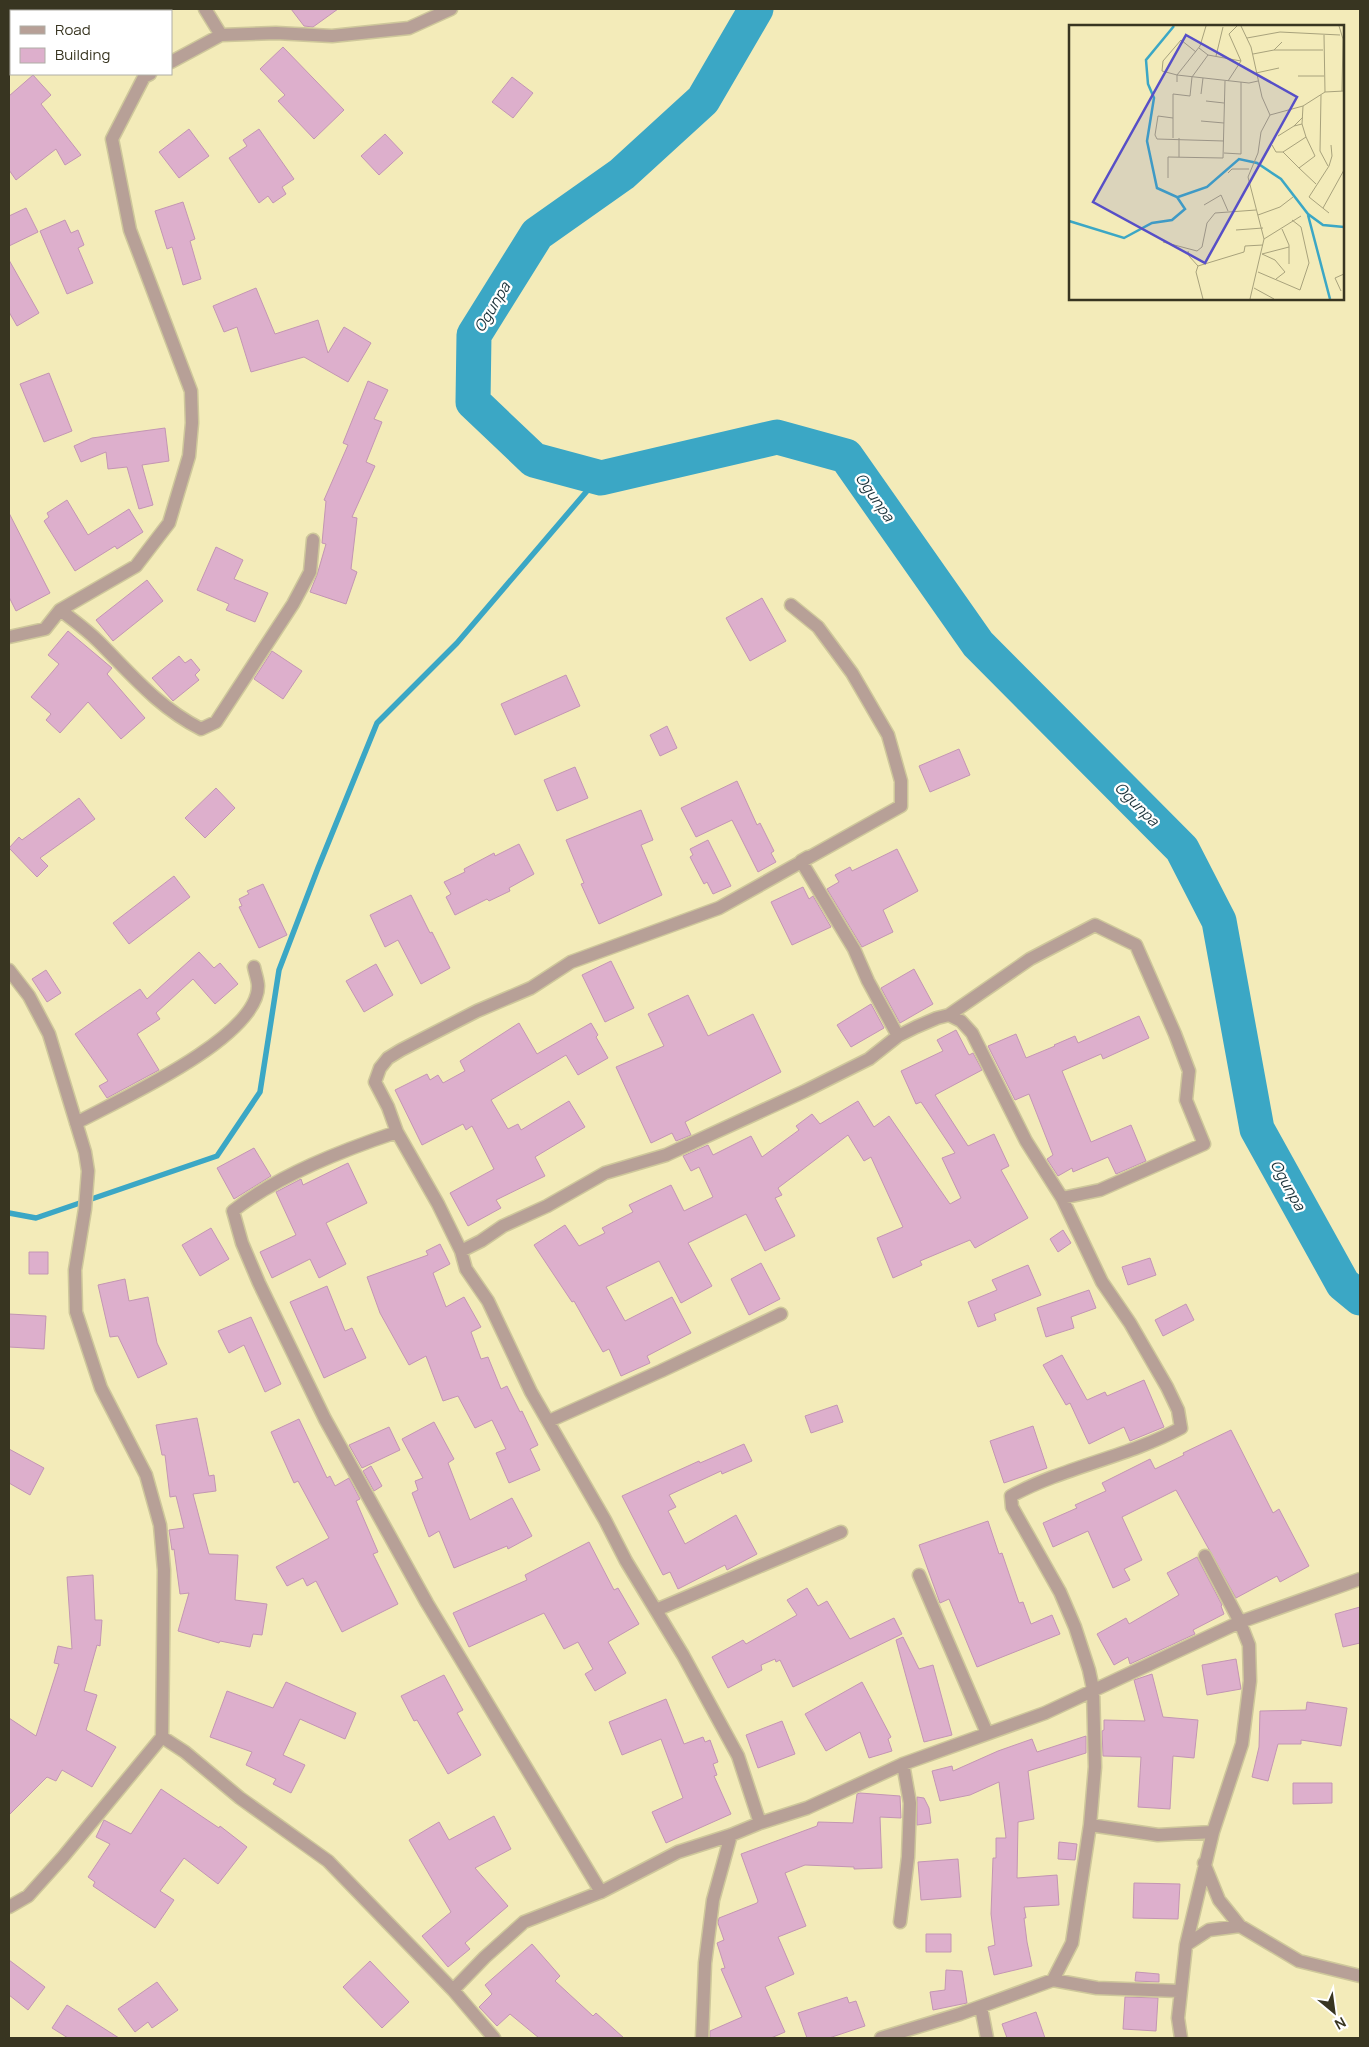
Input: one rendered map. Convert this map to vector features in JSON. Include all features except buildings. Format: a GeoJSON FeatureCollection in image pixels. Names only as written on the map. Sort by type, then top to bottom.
{"type":"FeatureCollection","features":[{"type":"Feature","properties":{"kind":"street"},"geometry":{"type":"LineString","coordinates":[[205,9],[221,35]]}},
{"type":"Feature","properties":{"kind":"street"},"geometry":{"type":"LineString","coordinates":[[172,61],[221,35],[276,33],[332,36],[408,28],[451,9]]}},
{"type":"Feature","properties":{"kind":"street"},"geometry":{"type":"LineString","coordinates":[[9,637],[45,629],[60,610],[136,566],[169,523],[189,456],[192,423],[191,392],[130,230],[112,139],[144,77],[148,75]]}},
{"type":"Feature","properties":{"kind":"street"},"geometry":{"type":"LineString","coordinates":[[60,610],[98,641],[136,681],[178,718],[201,729],[216,722],[220,717],[293,604],[310,572],[313,540]]}},
{"type":"Feature","properties":{"kind":"street"},"geometry":{"type":"LineString","coordinates":[[790,605],[818,627],[852,674],[888,736],[901,781],[900,806]]}},
{"type":"Feature","properties":{"kind":"street"},"geometry":{"type":"LineString","coordinates":[[898,1036],[868,981],[854,949],[801,861],[900,806]]}},
{"type":"Feature","properties":{"kind":"street"},"geometry":{"type":"LineString","coordinates":[[760,1823],[738,1756],[531,1392],[488,1301],[466,1270],[461,1251],[438,1204],[397,1132],[388,1107],[375,1082],[380,1068],[388,1058],[477,1012],[531,988],[571,962],[719,908],[900,806]]}},
{"type":"Feature","properties":{"kind":"street"},"geometry":{"type":"LineString","coordinates":[[461,1251],[481,1241],[503,1226],[547,1206],[606,1173],[666,1155],[805,1091],[869,1058],[898,1036],[937,1018],[949,1015],[1030,959],[1096,926],[1136,945],[1189,1071],[1186,1100],[1204,1144],[1100,1190],[1062,1198]]}},
{"type":"Feature","properties":{"kind":"street"},"geometry":{"type":"LineString","coordinates":[[76,1123],[190,1062],[234,1028],[251,1007],[258,987],[254,967]]}},
{"type":"Feature","properties":{"kind":"street"},"geometry":{"type":"LineString","coordinates":[[9,970],[29,996],[49,1034],[76,1123],[88,1171],[85,1209],[75,1270],[76,1312],[101,1388],[146,1475],[160,1525],[164,1570],[162,1737],[57,1864],[28,1896],[9,1907]]}},
{"type":"Feature","properties":{"kind":"street"},"geometry":{"type":"LineString","coordinates":[[949,1015],[961,1021],[972,1032],[1026,1141],[1062,1198],[1102,1282],[1130,1323],[1178,1410],[1180,1428],[1096,1462],[1041,1481],[1011,1496],[1012,1507],[1060,1592],[1075,1627],[1090,1670],[1093,1689],[1095,1767],[1090,1825],[1072,1943],[1053,1980]]}},
{"type":"Feature","properties":{"kind":"street"},"geometry":{"type":"LineString","coordinates":[[397,1132],[349,1148],[250,1198],[233,1211],[242,1243],[259,1283],[325,1419],[426,1603],[601,1892]]}},
{"type":"Feature","properties":{"kind":"street"},"geometry":{"type":"LineString","coordinates":[[549,1421],[661,1371],[781,1314]]}},
{"type":"Feature","properties":{"kind":"street"},"geometry":{"type":"LineString","coordinates":[[656,1610],[841,1532]]}},
{"type":"Feature","properties":{"kind":"street"},"geometry":{"type":"LineString","coordinates":[[1181,2038],[1178,2018],[1179,1991],[1186,1945],[1204,1863],[1242,1744],[1250,1681],[1249,1645],[1240,1622],[1205,1556]]}},
{"type":"Feature","properties":{"kind":"street"},"geometry":{"type":"LineString","coordinates":[[918,1575],[987,1733]]}},
{"type":"Feature","properties":{"kind":"street"},"geometry":{"type":"LineString","coordinates":[[453,1990],[485,1956],[524,1922],[601,1892],[678,1852],[807,1808],[903,1764],[1045,1713],[1240,1622],[1360,1579]]}},
{"type":"Feature","properties":{"kind":"street"},"geometry":{"type":"LineString","coordinates":[[162,1737],[185,1752],[240,1798],[328,1862],[453,1990],[494,2038]]}},
{"type":"Feature","properties":{"kind":"street"},"geometry":{"type":"LineString","coordinates":[[900,1922],[908,1857],[910,1803],[903,1764]]}},
{"type":"Feature","properties":{"kind":"street"},"geometry":{"type":"LineString","coordinates":[[1090,1825],[1158,1835],[1213,1832]]}},
{"type":"Feature","properties":{"kind":"street"},"geometry":{"type":"LineString","coordinates":[[702,2038],[705,1962],[713,1900],[732,1835]]}},
{"type":"Feature","properties":{"kind":"street"},"geometry":{"type":"LineString","coordinates":[[1204,1863],[1219,1900],[1240,1926],[1299,1961],[1360,1976]]}},
{"type":"Feature","properties":{"kind":"street"},"geometry":{"type":"LineString","coordinates":[[1186,1945],[1209,1930],[1240,1926]]}},
{"type":"Feature","properties":{"kind":"street"},"geometry":{"type":"LineString","coordinates":[[881,2038],[980,2007],[1053,1980],[1097,1988],[1179,1991]]}},
{"type":"Feature","properties":{"kind":"street"},"geometry":{"type":"LineString","coordinates":[[980,2007],[988,2038]]}},
{"type":"Feature","properties":{"kind":"waterway","name":"Ogunpa"},"geometry":{"type":"LineString","coordinates":[[756,9],[703,100],[622,174],[537,234],[474,335],[473,402],[534,460],[601,478],[777,437],[846,456],[978,644],[1182,849],[1219,921],[1257,1129],[1343,1284],[1360,1298]]}},
{"type":"Feature","properties":{"kind":"waterway"},"geometry":{"type":"LineString","coordinates":[[9,1213],[36,1218],[217,1156],[260,1092],[279,970],[377,723],[457,643],[599,477]]}}]}
